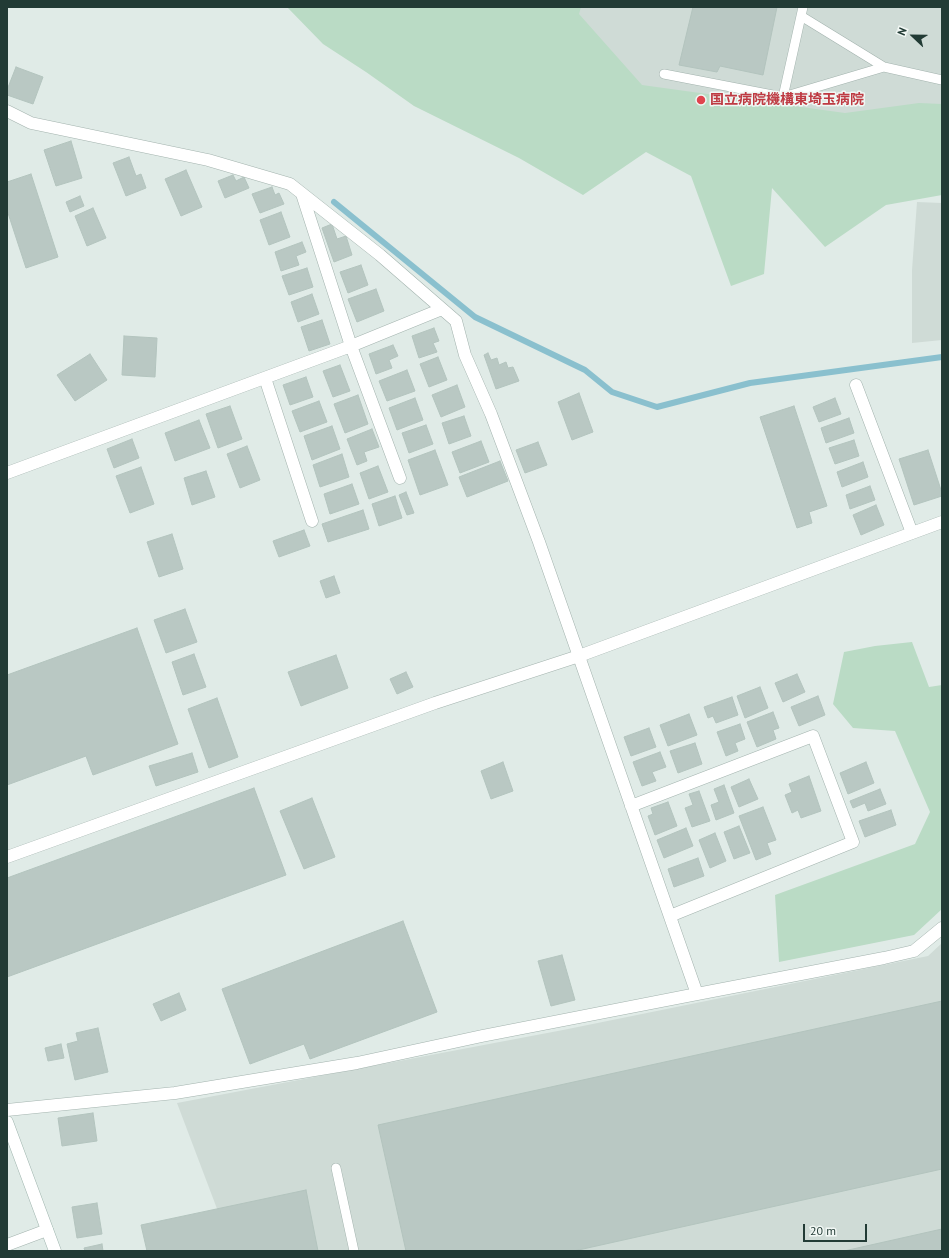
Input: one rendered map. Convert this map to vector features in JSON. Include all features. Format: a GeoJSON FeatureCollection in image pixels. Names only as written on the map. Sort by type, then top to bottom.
{"type":"FeatureCollection","features":[{"type":"Feature","properties":{"kind":"street"},"geometry":{"type":"LineString","coordinates":[[7,111],[30,123],[208,160],[290,184],[380,255],[456,321],[465,355],[491,414],[539,542],[697,994]]}},
{"type":"Feature","properties":{"kind":"street"},"geometry":{"type":"LineString","coordinates":[[302,194],[351,346],[400,478]]}},
{"type":"Feature","properties":{"kind":"street"},"geometry":{"type":"LineString","coordinates":[[7,473],[351,346],[442,309]]}},
{"type":"Feature","properties":{"kind":"street"},"geometry":{"type":"LineString","coordinates":[[265,378],[312,521]]}},
{"type":"Feature","properties":{"kind":"street"},"geometry":{"type":"LineString","coordinates":[[856,385],[912,533]]}},
{"type":"Feature","properties":{"kind":"street"},"geometry":{"type":"LineString","coordinates":[[7,857],[428,706],[579,656],[942,522]]}},
{"type":"Feature","properties":{"kind":"street"},"geometry":{"type":"LineString","coordinates":[[632,806],[813,736],[853,842],[670,916]]}},
{"type":"Feature","properties":{"kind":"street"},"geometry":{"type":"LineString","coordinates":[[7,1110],[175,1093],[357,1063],[482,1036],[884,958],[914,951],[942,928]]}},
{"type":"Feature","properties":{"kind":"street"},"geometry":{"type":"LineString","coordinates":[[7,1122],[55,1251]]}},
{"type":"Feature","properties":{"kind":"street"},"geometry":{"type":"LineString","coordinates":[[7,1244],[47,1230]]}},
{"type":"Feature","properties":{"kind":"lane"},"geometry":{"type":"LineString","coordinates":[[783,97],[802,12],[884,67],[942,80]]}},
{"type":"Feature","properties":{"kind":"lane"},"geometry":{"type":"LineString","coordinates":[[664,74],[783,97],[884,67]]}},
{"type":"Feature","properties":{"kind":"lane"},"geometry":{"type":"LineString","coordinates":[[336,1168],[354,1251]]}},
{"type":"Feature","properties":{"kind":"shaded area","name":"国立病院機構東埼玉病院"},"geometry":{"type":"Polygon","coordinates":[[[310,7],[942,7],[942,150],[903,150],[310,7]]]}},
{"type":"Feature","properties":{"kind":"shaded area"},"geometry":{"type":"Polygon","coordinates":[[[917,202],[942,203],[942,340],[912,343],[912,270],[917,202]]]}},
{"type":"Feature","properties":{"kind":"shaded area"},"geometry":{"type":"Polygon","coordinates":[[[942,943],[942,1251],[233,1251],[177,1103],[563,1030],[928,956],[942,943]]]}},
{"type":"Feature","properties":{"kind":"green space"},"geometry":{"type":"Polygon","coordinates":[[[287,7],[581,7],[579,14],[642,85],[845,113],[919,103],[942,104],[942,195],[886,205],[825,247],[772,188],[764,274],[731,286],[691,176],[646,152],[583,195],[519,158],[414,106],[323,44],[287,7]]]}},
{"type":"Feature","properties":{"kind":"green space"},"geometry":{"type":"Polygon","coordinates":[[[912,642],[929,687],[942,685],[942,909],[914,935],[779,962],[775,895],[915,844],[930,812],[895,731],[853,728],[833,704],[844,652],[875,646],[912,642]]]}},
{"type":"Feature","properties":{"kind":"building"},"geometry":{"type":"Polygon","coordinates":[[[693,7],[777,7],[763,75],[720,66],[717,72],[679,65],[693,7]]]}},
{"type":"Feature","properties":{"kind":"building"},"geometry":{"type":"Polygon","coordinates":[[[16,67],[43,77],[33,104],[7,95],[7,90],[16,67]]]}},
{"type":"Feature","properties":{"kind":"building"},"geometry":{"type":"Polygon","coordinates":[[[71,141],[82,178],[56,186],[44,150],[71,141]]]}},
{"type":"Feature","properties":{"kind":"building"},"geometry":{"type":"Polygon","coordinates":[[[129,157],[136,176],[141,174],[146,188],[126,196],[113,163],[129,157]]]}},
{"type":"Feature","properties":{"kind":"building"},"geometry":{"type":"Polygon","coordinates":[[[186,170],[202,207],[181,216],[165,179],[186,170]]]}},
{"type":"Feature","properties":{"kind":"building"},"geometry":{"type":"Polygon","coordinates":[[[31,174],[58,257],[26,268],[7,210],[7,182],[31,174]]]}},
{"type":"Feature","properties":{"kind":"building"},"geometry":{"type":"Polygon","coordinates":[[[233,175],[236,181],[244,177],[249,188],[225,198],[218,181],[233,175]]]}},
{"type":"Feature","properties":{"kind":"building"},"geometry":{"type":"Polygon","coordinates":[[[272,187],[275,195],[279,193],[284,204],[260,213],[252,194],[272,187]]]}},
{"type":"Feature","properties":{"kind":"building"},"geometry":{"type":"Polygon","coordinates":[[[80,196],[84,206],[70,212],[66,202],[80,196]]]}},
{"type":"Feature","properties":{"kind":"building"},"geometry":{"type":"Polygon","coordinates":[[[93,208],[106,238],[87,246],[75,216],[93,208]]]}},
{"type":"Feature","properties":{"kind":"building"},"geometry":{"type":"Polygon","coordinates":[[[281,212],[290,237],[269,245],[260,220],[281,212]]]}},
{"type":"Feature","properties":{"kind":"building"},"geometry":{"type":"Polygon","coordinates":[[[332,224],[337,239],[346,236],[352,255],[334,262],[322,228],[332,224]]]}},
{"type":"Feature","properties":{"kind":"building"},"geometry":{"type":"Polygon","coordinates":[[[302,242],[306,252],[296,256],[299,265],[281,271],[275,252],[302,242]]]}},
{"type":"Feature","properties":{"kind":"building"},"geometry":{"type":"Polygon","coordinates":[[[361,265],[368,285],[348,293],[340,272],[361,265]]]}},
{"type":"Feature","properties":{"kind":"building"},"geometry":{"type":"Polygon","coordinates":[[[307,268],[313,287],[289,295],[282,276],[307,268]]]}},
{"type":"Feature","properties":{"kind":"building"},"geometry":{"type":"Polygon","coordinates":[[[376,289],[384,311],[357,322],[348,299],[376,289]]]}},
{"type":"Feature","properties":{"kind":"building"},"geometry":{"type":"Polygon","coordinates":[[[312,294],[319,314],[298,322],[291,302],[312,294]]]}},
{"type":"Feature","properties":{"kind":"building"},"geometry":{"type":"Polygon","coordinates":[[[322,320],[330,344],[309,351],[301,327],[322,320]]]}},
{"type":"Feature","properties":{"kind":"building"},"geometry":{"type":"Polygon","coordinates":[[[434,328],[439,341],[433,343],[437,352],[419,358],[412,336],[434,328]]]}},
{"type":"Feature","properties":{"kind":"building"},"geometry":{"type":"Polygon","coordinates":[[[124,336],[157,338],[155,377],[122,375],[124,336]]]}},
{"type":"Feature","properties":{"kind":"building"},"geometry":{"type":"Polygon","coordinates":[[[393,345],[398,356],[389,360],[392,368],[376,374],[369,354],[393,345]]]}},
{"type":"Feature","properties":{"kind":"building"},"geometry":{"type":"Polygon","coordinates":[[[488,353],[491,360],[497,358],[499,365],[506,362],[508,368],[513,367],[519,381],[496,389],[484,355],[488,353]]]}},
{"type":"Feature","properties":{"kind":"building"},"geometry":{"type":"Polygon","coordinates":[[[90,354],[107,380],[75,401],[57,375],[90,354]]]}},
{"type":"Feature","properties":{"kind":"building"},"geometry":{"type":"Polygon","coordinates":[[[438,357],[447,380],[429,387],[420,364],[438,357]]]}},
{"type":"Feature","properties":{"kind":"building"},"geometry":{"type":"Polygon","coordinates":[[[340,365],[350,391],[333,397],[323,371],[340,365]]]}},
{"type":"Feature","properties":{"kind":"building"},"geometry":{"type":"Polygon","coordinates":[[[407,370],[415,391],[387,401],[379,381],[407,370]]]}},
{"type":"Feature","properties":{"kind":"building"},"geometry":{"type":"Polygon","coordinates":[[[306,377],[313,397],[290,405],[283,385],[306,377]]]}},
{"type":"Feature","properties":{"kind":"building"},"geometry":{"type":"Polygon","coordinates":[[[457,385],[465,407],[441,417],[432,395],[457,385]]]}},
{"type":"Feature","properties":{"kind":"building"},"geometry":{"type":"Polygon","coordinates":[[[579,393],[593,432],[572,440],[558,402],[579,393]]]}},
{"type":"Feature","properties":{"kind":"building"},"geometry":{"type":"Polygon","coordinates":[[[358,395],[368,424],[345,433],[334,404],[358,395]]]}},
{"type":"Feature","properties":{"kind":"building"},"geometry":{"type":"Polygon","coordinates":[[[415,398],[423,420],[397,430],[389,408],[415,398]]]}},
{"type":"Feature","properties":{"kind":"building"},"geometry":{"type":"Polygon","coordinates":[[[835,398],[841,414],[819,422],[813,407],[835,398]]]}},
{"type":"Feature","properties":{"kind":"building"},"geometry":{"type":"Polygon","coordinates":[[[319,401],[327,422],[300,432],[292,411],[319,401]]]}},
{"type":"Feature","properties":{"kind":"building"},"geometry":{"type":"Polygon","coordinates":[[[230,406],[242,439],[218,448],[206,414],[230,406]]]}},
{"type":"Feature","properties":{"kind":"building"},"geometry":{"type":"Polygon","coordinates":[[[794,406],[827,506],[809,512],[812,523],[797,528],[760,417],[794,406]]]}},
{"type":"Feature","properties":{"kind":"building"},"geometry":{"type":"Polygon","coordinates":[[[464,416],[471,436],[449,444],[442,423],[464,416]]]}},
{"type":"Feature","properties":{"kind":"building"},"geometry":{"type":"Polygon","coordinates":[[[849,418],[854,433],[826,443],[821,428],[849,418]]]}},
{"type":"Feature","properties":{"kind":"building"},"geometry":{"type":"Polygon","coordinates":[[[199,420],[210,448],[175,461],[165,433],[199,420]]]}},
{"type":"Feature","properties":{"kind":"building"},"geometry":{"type":"Polygon","coordinates":[[[426,425],[433,444],[409,453],[402,433],[426,425]]]}},
{"type":"Feature","properties":{"kind":"building"},"geometry":{"type":"Polygon","coordinates":[[[332,426],[340,449],[312,460],[304,436],[332,426]]]}},
{"type":"Feature","properties":{"kind":"building"},"geometry":{"type":"Polygon","coordinates":[[[372,429],[379,447],[364,452],[367,461],[357,465],[347,439],[372,429]]]}},
{"type":"Feature","properties":{"kind":"building"},"geometry":{"type":"Polygon","coordinates":[[[132,439],[139,458],[114,468],[107,449],[132,439]]]}},
{"type":"Feature","properties":{"kind":"building"},"geometry":{"type":"Polygon","coordinates":[[[854,440],[859,456],[835,464],[829,448],[854,440]]]}},
{"type":"Feature","properties":{"kind":"building"},"geometry":{"type":"Polygon","coordinates":[[[481,441],[489,462],[460,473],[452,452],[481,441]]]}},
{"type":"Feature","properties":{"kind":"building"},"geometry":{"type":"Polygon","coordinates":[[[538,442],[547,465],[525,473],[516,450],[538,442]]]}},
{"type":"Feature","properties":{"kind":"building"},"geometry":{"type":"Polygon","coordinates":[[[247,446],[260,480],[240,488],[227,454],[247,446]]]}},
{"type":"Feature","properties":{"kind":"building"},"geometry":{"type":"Polygon","coordinates":[[[435,450],[448,485],[420,495],[408,460],[435,450]]]}},
{"type":"Feature","properties":{"kind":"building"},"geometry":{"type":"Polygon","coordinates":[[[928,450],[942,496],[914,505],[899,459],[928,450]]]}},
{"type":"Feature","properties":{"kind":"building"},"geometry":{"type":"Polygon","coordinates":[[[342,454],[349,477],[320,487],[313,465],[342,454]]]}},
{"type":"Feature","properties":{"kind":"building"},"geometry":{"type":"Polygon","coordinates":[[[500,461],[508,481],[467,497],[459,477],[500,461]]]}},
{"type":"Feature","properties":{"kind":"building"},"geometry":{"type":"Polygon","coordinates":[[[863,462],[868,477],[842,487],[837,472],[863,462]]]}},
{"type":"Feature","properties":{"kind":"building"},"geometry":{"type":"Polygon","coordinates":[[[378,466],[388,492],[369,499],[360,473],[378,466]]]}},
{"type":"Feature","properties":{"kind":"building"},"geometry":{"type":"Polygon","coordinates":[[[141,467],[154,504],[130,513],[116,476],[141,467]]]}},
{"type":"Feature","properties":{"kind":"building"},"geometry":{"type":"Polygon","coordinates":[[[206,471],[215,497],[192,505],[184,478],[206,471]]]}},
{"type":"Feature","properties":{"kind":"building"},"geometry":{"type":"Polygon","coordinates":[[[352,484],[359,504],[330,514],[324,494],[352,484]]]}},
{"type":"Feature","properties":{"kind":"building"},"geometry":{"type":"Polygon","coordinates":[[[870,486],[875,500],[850,509],[846,495],[870,486]]]}},
{"type":"Feature","properties":{"kind":"building"},"geometry":{"type":"Polygon","coordinates":[[[406,492],[414,513],[407,515],[399,495],[406,492]]]}},
{"type":"Feature","properties":{"kind":"building"},"geometry":{"type":"Polygon","coordinates":[[[395,496],[402,518],[379,526],[372,504],[395,496]]]}},
{"type":"Feature","properties":{"kind":"building"},"geometry":{"type":"Polygon","coordinates":[[[876,505],[884,525],[861,535],[853,515],[876,505]]]}},
{"type":"Feature","properties":{"kind":"building"},"geometry":{"type":"Polygon","coordinates":[[[363,510],[369,529],[328,542],[322,524],[363,510]]]}},
{"type":"Feature","properties":{"kind":"building"},"geometry":{"type":"Polygon","coordinates":[[[304,530],[310,546],[279,557],[273,541],[304,530]]]}},
{"type":"Feature","properties":{"kind":"building"},"geometry":{"type":"Polygon","coordinates":[[[172,534],[183,569],[159,577],[147,542],[172,534]]]}},
{"type":"Feature","properties":{"kind":"building"},"geometry":{"type":"Polygon","coordinates":[[[334,576],[340,593],[326,598],[320,581],[334,576]]]}},
{"type":"Feature","properties":{"kind":"building"},"geometry":{"type":"Polygon","coordinates":[[[185,609],[197,642],[166,653],[154,620],[185,609]]]}},
{"type":"Feature","properties":{"kind":"building"},"geometry":{"type":"Polygon","coordinates":[[[137,628],[178,744],[93,775],[86,756],[7,785],[7,675],[137,628]]]}},
{"type":"Feature","properties":{"kind":"building"},"geometry":{"type":"Polygon","coordinates":[[[194,654],[206,687],[183,695],[172,662],[194,654]]]}},
{"type":"Feature","properties":{"kind":"building"},"geometry":{"type":"Polygon","coordinates":[[[336,655],[348,688],[301,706],[288,672],[336,655]]]}},
{"type":"Feature","properties":{"kind":"building"},"geometry":{"type":"Polygon","coordinates":[[[406,672],[413,687],[397,694],[390,679],[406,672]]]}},
{"type":"Feature","properties":{"kind":"building"},"geometry":{"type":"Polygon","coordinates":[[[797,674],[805,692],[783,702],[775,683],[797,674]]]}},
{"type":"Feature","properties":{"kind":"building"},"geometry":{"type":"Polygon","coordinates":[[[760,687],[768,708],[745,718],[737,696],[760,687]]]}},
{"type":"Feature","properties":{"kind":"building"},"geometry":{"type":"Polygon","coordinates":[[[818,696],[825,715],[799,726],[791,707],[818,696]]]}},
{"type":"Feature","properties":{"kind":"building"},"geometry":{"type":"Polygon","coordinates":[[[732,697],[738,715],[716,723],[713,716],[708,718],[704,707],[732,697]]]}},
{"type":"Feature","properties":{"kind":"building"},"geometry":{"type":"Polygon","coordinates":[[[217,698],[238,757],[209,768],[188,709],[217,698]]]}},
{"type":"Feature","properties":{"kind":"building"},"geometry":{"type":"Polygon","coordinates":[[[773,712],[779,728],[773,730],[776,739],[757,747],[747,722],[773,712]]]}},
{"type":"Feature","properties":{"kind":"building"},"geometry":{"type":"Polygon","coordinates":[[[689,714],[697,735],[668,746],[660,725],[689,714]]]}},
{"type":"Feature","properties":{"kind":"building"},"geometry":{"type":"Polygon","coordinates":[[[740,724],[745,739],[735,743],[738,751],[726,756],[717,732],[740,724]]]}},
{"type":"Feature","properties":{"kind":"building"},"geometry":{"type":"Polygon","coordinates":[[[649,728],[656,747],[631,756],[624,737],[649,728]]]}},
{"type":"Feature","properties":{"kind":"building"},"geometry":{"type":"Polygon","coordinates":[[[695,743],[702,764],[678,773],[670,751],[695,743]]]}},
{"type":"Feature","properties":{"kind":"building"},"geometry":{"type":"Polygon","coordinates":[[[660,752],[666,767],[652,772],[656,781],[642,786],[633,762],[660,752]]]}},
{"type":"Feature","properties":{"kind":"building"},"geometry":{"type":"Polygon","coordinates":[[[192,753],[198,772],[156,786],[149,766],[192,753]]]}},
{"type":"Feature","properties":{"kind":"building"},"geometry":{"type":"Polygon","coordinates":[[[503,762],[513,791],[491,799],[481,771],[503,762]]]}},
{"type":"Feature","properties":{"kind":"building"},"geometry":{"type":"Polygon","coordinates":[[[866,762],[874,783],[848,794],[840,773],[866,762]]]}},
{"type":"Feature","properties":{"kind":"building"},"geometry":{"type":"Polygon","coordinates":[[[809,776],[821,811],[801,818],[798,810],[792,813],[785,795],[792,792],[789,784],[809,776]]]}},
{"type":"Feature","properties":{"kind":"building"},"geometry":{"type":"Polygon","coordinates":[[[749,779],[758,799],[739,807],[731,787],[749,779]]]}},
{"type":"Feature","properties":{"kind":"building"},"geometry":{"type":"Polygon","coordinates":[[[724,785],[734,813],[716,820],[711,805],[719,802],[714,789],[724,785]]]}},
{"type":"Feature","properties":{"kind":"building"},"geometry":{"type":"Polygon","coordinates":[[[254,788],[286,875],[7,977],[7,878],[254,788]]]}},
{"type":"Feature","properties":{"kind":"building"},"geometry":{"type":"Polygon","coordinates":[[[880,789],[886,804],[868,811],[865,803],[853,808],[850,801],[880,789]]]}},
{"type":"Feature","properties":{"kind":"building"},"geometry":{"type":"Polygon","coordinates":[[[699,791],[710,821],[692,827],[685,808],[693,805],[689,794],[699,791]]]}},
{"type":"Feature","properties":{"kind":"building"},"geometry":{"type":"Polygon","coordinates":[[[312,798],[335,857],[304,869],[280,811],[312,798]]]}},
{"type":"Feature","properties":{"kind":"building"},"geometry":{"type":"Polygon","coordinates":[[[668,802],[677,826],[655,835],[648,816],[653,814],[651,808],[668,802]]]}},
{"type":"Feature","properties":{"kind":"building"},"geometry":{"type":"Polygon","coordinates":[[[763,807],[776,840],[767,843],[771,854],[756,860],[739,816],[763,807]]]}},
{"type":"Feature","properties":{"kind":"building"},"geometry":{"type":"Polygon","coordinates":[[[891,810],[896,825],[865,837],[859,821],[891,810]]]}},
{"type":"Feature","properties":{"kind":"building"},"geometry":{"type":"Polygon","coordinates":[[[739,826],[750,853],[734,859],[724,832],[739,826]]]}},
{"type":"Feature","properties":{"kind":"building"},"geometry":{"type":"Polygon","coordinates":[[[686,828],[693,846],[664,858],[657,840],[686,828]]]}},
{"type":"Feature","properties":{"kind":"building"},"geometry":{"type":"Polygon","coordinates":[[[715,833],[726,861],[710,868],[699,840],[715,833]]]}},
{"type":"Feature","properties":{"kind":"building"},"geometry":{"type":"Polygon","coordinates":[[[698,858],[704,876],[674,887],[668,869],[698,858]]]}},
{"type":"Feature","properties":{"kind":"building"},"geometry":{"type":"Polygon","coordinates":[[[403,921],[437,1012],[310,1059],[304,1044],[250,1064],[222,989],[403,921]]]}},
{"type":"Feature","properties":{"kind":"building"},"geometry":{"type":"Polygon","coordinates":[[[562,955],[575,1000],[551,1006],[538,961],[562,955]]]}},
{"type":"Feature","properties":{"kind":"building"},"geometry":{"type":"Polygon","coordinates":[[[179,993],[186,1010],[161,1021],[153,1004],[179,993]]]}},
{"type":"Feature","properties":{"kind":"building"},"geometry":{"type":"Polygon","coordinates":[[[942,1001],[942,1169],[574,1251],[406,1251],[378,1125],[942,1001]]]}},
{"type":"Feature","properties":{"kind":"building"},"geometry":{"type":"Polygon","coordinates":[[[98,1028],[108,1072],[75,1080],[67,1044],[78,1041],[76,1033],[98,1028]]]}},
{"type":"Feature","properties":{"kind":"building"},"geometry":{"type":"Polygon","coordinates":[[[61,1044],[64,1058],[48,1061],[45,1048],[61,1044]]]}},
{"type":"Feature","properties":{"kind":"building"},"geometry":{"type":"Polygon","coordinates":[[[93,1113],[97,1141],[62,1146],[58,1118],[93,1113]]]}},
{"type":"Feature","properties":{"kind":"building"},"geometry":{"type":"Polygon","coordinates":[[[306,1190],[318,1251],[147,1251],[141,1225],[306,1190]]]}},
{"type":"Feature","properties":{"kind":"building"},"geometry":{"type":"Polygon","coordinates":[[[97,1203],[102,1234],[77,1238],[72,1207],[97,1203]]]}},
{"type":"Feature","properties":{"kind":"building"},"geometry":{"type":"Polygon","coordinates":[[[942,1229],[942,1251],[844,1251],[942,1229]]]}},
{"type":"Feature","properties":{"kind":"building"},"geometry":{"type":"Polygon","coordinates":[[[102,1244],[103,1251],[85,1251],[84,1248],[102,1244]]]}},
{"type":"Feature","properties":{"kind":"waterway"},"geometry":{"type":"LineString","coordinates":[[334,202],[475,317],[585,370],[612,392],[657,407],[750,383],[942,357]]}},
{"type":"Feature","properties":{"kind":"place","name":"国立病院機構東埼玉病院"},"geometry":{"type":"Point","coordinates":[701,100]}}]}
